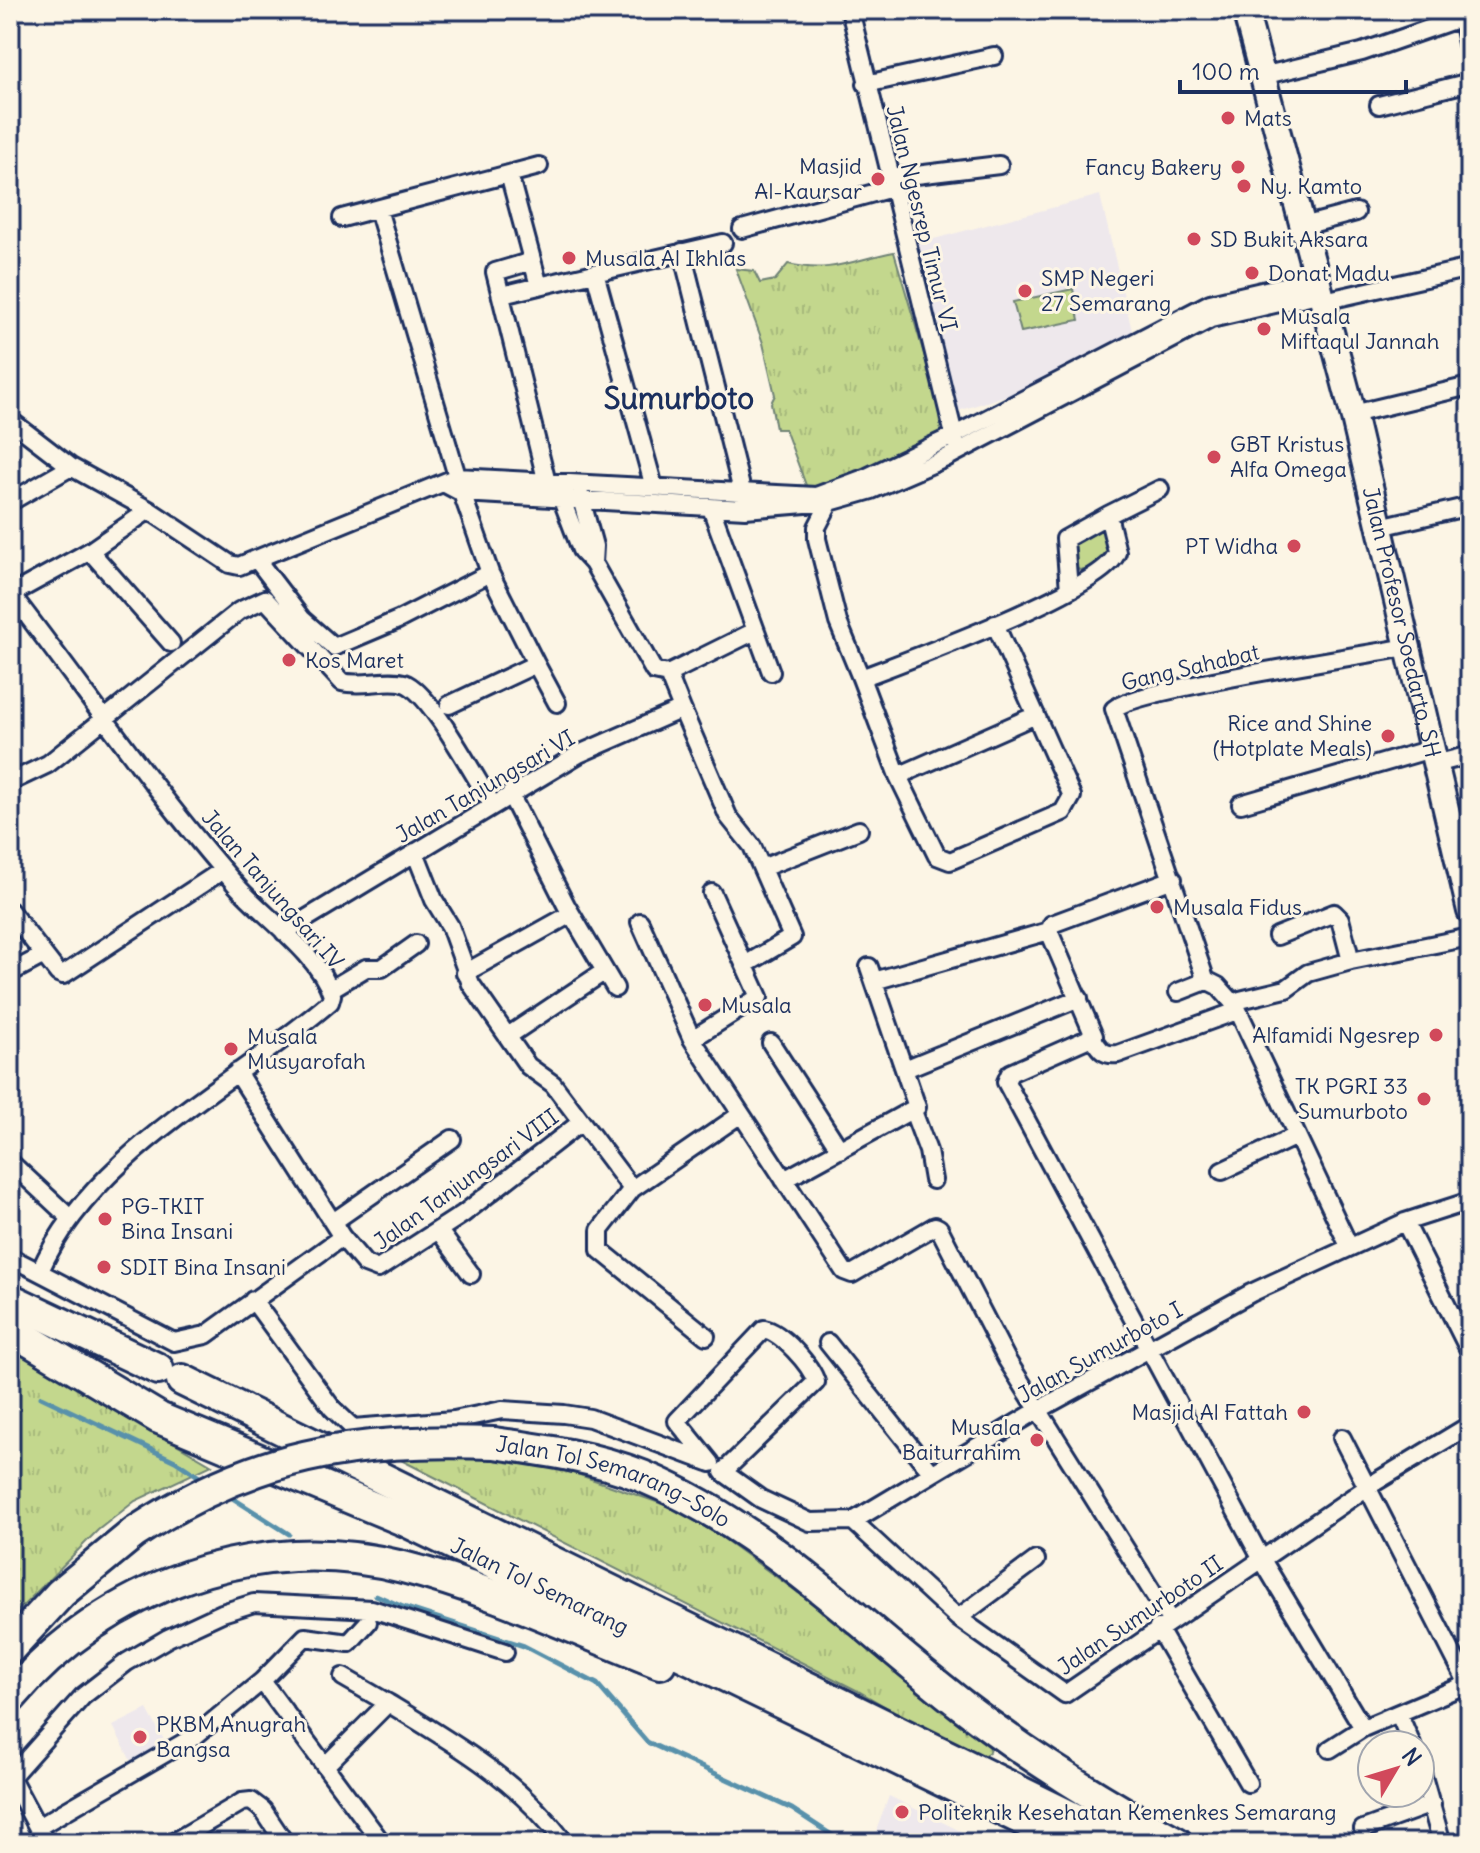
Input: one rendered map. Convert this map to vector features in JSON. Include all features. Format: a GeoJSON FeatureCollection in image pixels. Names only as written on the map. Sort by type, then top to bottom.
{"type":"FeatureCollection","features":[{"type":"Feature","properties":{"kind":"highway","name":"Jalan Tol Semarang"},"geometry":{"type":"LineString","coordinates":[[10,1299],[170,1374],[1124,1843]]}},
{"type":"Feature","properties":{"kind":"highway","name":"Jalan Tol Semarang"},"geometry":{"type":"LineString","coordinates":[[10,1329],[159,1418],[408,1522],[1071,1843]]}},
{"type":"Feature","properties":{"kind":"highway","name":"Jalan Tol Semarang–Solo"},"geometry":{"type":"LineString","coordinates":[[10,1648],[61,1593],[134,1533],[220,1484],[313,1453],[384,1443],[494,1443],[593,1460],[639,1475],[729,1521],[815,1583],[962,1705],[1016,1745],[1177,1843]]}},
{"type":"Feature","properties":{"kind":"highway"},"geometry":{"type":"LineString","coordinates":[[10,1698],[72,1637],[125,1602],[208,1569],[246,1560],[311,1555],[405,1568],[493,1597],[826,1727]]}},
{"type":"Feature","properties":{"kind":"main road","name":"Jalan Profesor Soedarto, SH"},"geometry":{"type":"LineString","coordinates":[[1245,10],[1353,414],[1470,911]]}},
{"type":"Feature","properties":{"kind":"street","name":"Jalan Ngesrep Timur VI"},"geometry":{"type":"LineString","coordinates":[[850,10],[956,444]]}},
{"type":"Feature","properties":{"kind":"street"},"geometry":{"type":"LineString","coordinates":[[1262,76],[1362,52],[1460,14],[1470,57]]}},
{"type":"Feature","properties":{"kind":"street"},"geometry":{"type":"LineString","coordinates":[[866,84],[994,56]]}},
{"type":"Feature","properties":{"kind":"street"},"geometry":{"type":"LineString","coordinates":[[1379,105],[1470,82]]}},
{"type":"Feature","properties":{"kind":"street"},"geometry":{"type":"LineString","coordinates":[[742,229],[892,183],[999,165]]}},
{"type":"Feature","properties":{"kind":"street"},"geometry":{"type":"LineString","coordinates":[[342,218],[539,166]]}},
{"type":"Feature","properties":{"kind":"street"},"geometry":{"type":"LineString","coordinates":[[509,174],[539,286]]}},
{"type":"Feature","properties":{"kind":"street"},"geometry":{"type":"LineString","coordinates":[[378,209],[455,485],[490,573],[557,703]]}},
{"type":"Feature","properties":{"kind":"street"},"geometry":{"type":"LineString","coordinates":[[1303,226],[1356,212]]}},
{"type":"Feature","properties":{"kind":"street"},"geometry":{"type":"LineString","coordinates":[[502,295],[723,243]]}},
{"type":"Feature","properties":{"kind":"street"},"geometry":{"type":"LineString","coordinates":[[682,252],[744,502]]}},
{"type":"Feature","properties":{"kind":"street"},"geometry":{"type":"LineString","coordinates":[[532,261],[496,270],[555,489],[581,550],[593,563],[651,668],[668,674],[753,632]]}},
{"type":"Feature","properties":{"kind":"street"},"geometry":{"type":"LineString","coordinates":[[579,493],[654,487],[744,502],[830,502],[956,444],[1186,324],[1289,293],[1470,268]]}},
{"type":"Feature","properties":{"kind":"street"},"geometry":{"type":"LineString","coordinates":[[595,273],[654,487]]}},
{"type":"Feature","properties":{"kind":"street"},"geometry":{"type":"LineString","coordinates":[[1353,414],[1465,387]]}},
{"type":"Feature","properties":{"kind":"street"},"geometry":{"type":"LineString","coordinates":[[10,420],[71,467],[149,510],[230,564],[245,565],[344,520],[455,485],[555,489],[711,508],[811,497],[870,484]]}},
{"type":"Feature","properties":{"kind":"street"},"geometry":{"type":"LineString","coordinates":[[10,502],[71,467]]}},
{"type":"Feature","properties":{"kind":"street"},"geometry":{"type":"LineString","coordinates":[[1069,590],[1063,553],[1065,539],[1160,489]]}},
{"type":"Feature","properties":{"kind":"street"},"geometry":{"type":"LineString","coordinates":[[579,493],[594,546],[593,563]]}},
{"type":"Feature","properties":{"kind":"street"},"geometry":{"type":"LineString","coordinates":[[830,502],[817,527],[817,539],[838,622],[898,776],[937,856],[950,861],[1063,812],[1072,796],[995,624]]}},
{"type":"Feature","properties":{"kind":"street"},"geometry":{"type":"LineString","coordinates":[[1380,527],[1470,506]]}},
{"type":"Feature","properties":{"kind":"street"},"geometry":{"type":"LineString","coordinates":[[711,508],[753,632],[771,672]]}},
{"type":"Feature","properties":{"kind":"street"},"geometry":{"type":"LineString","coordinates":[[10,595],[90,551],[149,510]]}},
{"type":"Feature","properties":{"kind":"street"},"geometry":{"type":"LineString","coordinates":[[861,678],[995,624],[1069,590],[1106,568],[1116,558],[1117,552],[1108,515]]}},
{"type":"Feature","properties":{"kind":"street"},"geometry":{"type":"LineString","coordinates":[[90,551],[171,643]]}},
{"type":"Feature","properties":{"kind":"street"},"geometry":{"type":"LineString","coordinates":[[257,560],[302,619],[334,647],[398,620],[490,573]]}},
{"type":"Feature","properties":{"kind":"street","name":"Jalan Tanjungsari IV"},"geometry":{"type":"LineString","coordinates":[[10,595],[223,870],[284,932],[331,989],[330,1002],[292,1035],[237,1072],[123,1161],[55,1237],[40,1271]]}},
{"type":"Feature","properties":{"kind":"street"},"geometry":{"type":"LineString","coordinates":[[10,782],[48,764],[239,611],[265,599],[342,682],[377,685],[400,682],[414,689],[443,724],[493,805]]}},
{"type":"Feature","properties":{"kind":"street","name":"Gang Sahabat"},"geometry":{"type":"LineString","coordinates":[[1204,979],[1173,879],[1130,765],[1114,709],[1121,702],[1174,690],[1408,647]]}},
{"type":"Feature","properties":{"kind":"street"},"geometry":{"type":"LineString","coordinates":[[449,705],[536,664]]}},
{"type":"Feature","properties":{"kind":"street"},"geometry":{"type":"LineString","coordinates":[[668,674],[728,816],[752,846],[792,937],[745,965]]}},
{"type":"Feature","properties":{"kind":"street","name":"Jalan Tanjungsari VI"},"geometry":{"type":"LineString","coordinates":[[284,932],[579,754],[682,709]]}},
{"type":"Feature","properties":{"kind":"street"},"geometry":{"type":"LineString","coordinates":[[898,776],[1036,715]]}},
{"type":"Feature","properties":{"kind":"street"},"geometry":{"type":"LineString","coordinates":[[1241,804],[1433,756],[1470,755]]}},
{"type":"Feature","properties":{"kind":"street"},"geometry":{"type":"LineString","coordinates":[[510,794],[571,914],[615,988]]}},
{"type":"Feature","properties":{"kind":"street"},"geometry":{"type":"LineString","coordinates":[[762,868],[859,830]]}},
{"type":"Feature","properties":{"kind":"street"},"geometry":{"type":"LineString","coordinates":[[415,852],[434,900],[450,926],[465,973],[533,1071],[553,1084],[632,1189]]}},
{"type":"Feature","properties":{"kind":"street"},"geometry":{"type":"LineString","coordinates":[[10,911],[58,973],[66,974],[223,870]]}},
{"type":"Feature","properties":{"kind":"street"},"geometry":{"type":"LineString","coordinates":[[784,1180],[913,1111],[917,1103],[872,974],[1049,931],[1055,922],[1173,879]]}},
{"type":"Feature","properties":{"kind":"street"},"geometry":{"type":"LineString","coordinates":[[692,1039],[759,997],[712,893]]}},
{"type":"Feature","properties":{"kind":"street"},"geometry":{"type":"LineString","coordinates":[[1277,936],[1334,913],[1340,919],[1351,961]]}},
{"type":"Feature","properties":{"kind":"street"},"geometry":{"type":"LineString","coordinates":[[465,973],[571,914]]}},
{"type":"Feature","properties":{"kind":"street"},"geometry":{"type":"LineString","coordinates":[[640,922],[692,1039],[847,1274],[938,1226],[1002,1351],[1040,1409],[1164,1624],[1248,1783]]}},
{"type":"Feature","properties":{"kind":"street"},"geometry":{"type":"LineString","coordinates":[[1049,931],[1095,1034],[1093,1039]]}},
{"type":"Feature","properties":{"kind":"street"},"geometry":{"type":"LineString","coordinates":[[1093,1039],[1101,1051],[1109,1055],[1118,1054],[1236,1008],[1240,1000],[1288,988],[1308,973],[1470,937]]}},
{"type":"Feature","properties":{"kind":"street"},"geometry":{"type":"LineString","coordinates":[[331,989],[366,968],[382,968],[416,944]]}},
{"type":"Feature","properties":{"kind":"street"},"geometry":{"type":"LineString","coordinates":[[10,973],[44,955]]}},
{"type":"Feature","properties":{"kind":"street"},"geometry":{"type":"LineString","coordinates":[[508,1036],[605,971]]}},
{"type":"Feature","properties":{"kind":"street"},"geometry":{"type":"LineString","coordinates":[[1178,992],[1204,979],[1218,986],[1236,1008],[1349,1246]]}},
{"type":"Feature","properties":{"kind":"street"},"geometry":{"type":"LineString","coordinates":[[905,1069],[1079,998]]}},
{"type":"Feature","properties":{"kind":"street"},"geometry":{"type":"LineString","coordinates":[[1093,1039],[1010,1073],[1006,1082],[1261,1558],[1363,1728]]}},
{"type":"Feature","properties":{"kind":"street"},"geometry":{"type":"LineString","coordinates":[[771,1043],[840,1150]]}},
{"type":"Feature","properties":{"kind":"street","name":"Jalan Tanjungsari VIII"},"geometry":{"type":"LineString","coordinates":[[237,1072],[338,1230],[365,1264],[378,1269],[439,1231],[580,1123]]}},
{"type":"Feature","properties":{"kind":"street"},"geometry":{"type":"LineString","coordinates":[[913,1111],[928,1151],[933,1180]]}},
{"type":"Feature","properties":{"kind":"street"},"geometry":{"type":"LineString","coordinates":[[706,1336],[600,1250],[600,1230],[632,1189],[741,1114]]}},
{"type":"Feature","properties":{"kind":"street"},"geometry":{"type":"LineString","coordinates":[[1222,1171],[1296,1136]]}},
{"type":"Feature","properties":{"kind":"street"},"geometry":{"type":"LineString","coordinates":[[338,1230],[452,1139]]}},
{"type":"Feature","properties":{"kind":"street"},"geometry":{"type":"LineString","coordinates":[[10,1162],[70,1218]]}},
{"type":"Feature","properties":{"kind":"street","name":"Jalan Sumurboto I"},"geometry":{"type":"LineString","coordinates":[[853,1521],[1040,1409],[1251,1293],[1405,1222],[1470,1201]]}},
{"type":"Feature","properties":{"kind":"street"},"geometry":{"type":"LineString","coordinates":[[1405,1222],[1470,1352]]}},
{"type":"Feature","properties":{"kind":"street","name":"Jalan Tanjungsari VIII"},"geometry":{"type":"LineString","coordinates":[[10,1257],[174,1342],[206,1335],[338,1230]]}},
{"type":"Feature","properties":{"kind":"street"},"geometry":{"type":"LineString","coordinates":[[439,1231],[471,1274]]}},
{"type":"Feature","properties":{"kind":"street"},"geometry":{"type":"LineString","coordinates":[[253,1300],[332,1408],[353,1428],[454,1420],[502,1410],[564,1414],[590,1418],[717,1467]]}},
{"type":"Feature","properties":{"kind":"street"},"geometry":{"type":"LineString","coordinates":[[717,1467],[816,1382],[811,1371],[773,1331],[764,1329],[754,1336],[678,1419],[681,1430],[717,1467],[751,1493],[810,1522],[853,1521]]}},
{"type":"Feature","properties":{"kind":"street"},"geometry":{"type":"LineString","coordinates":[[828,1343],[931,1472]]}},
{"type":"Feature","properties":{"kind":"street","name":"Jalan Sumurboto II"},"geometry":{"type":"LineString","coordinates":[[853,1521],[958,1618],[1065,1694],[1369,1486],[1470,1425]]}},
{"type":"Feature","properties":{"kind":"street"},"geometry":{"type":"LineString","coordinates":[[1330,1749],[1363,1728],[1469,1684],[1342,1438]]}},
{"type":"Feature","properties":{"kind":"street"},"geometry":{"type":"LineString","coordinates":[[958,1618],[1036,1560]]}},
{"type":"Feature","properties":{"kind":"street"},"geometry":{"type":"LineString","coordinates":[[46,1843],[10,1776],[83,1696],[127,1662],[208,1619],[254,1603],[372,1609],[505,1652]]}},
{"type":"Feature","properties":{"kind":"street"},"geometry":{"type":"LineString","coordinates":[[38,1827],[195,1736],[262,1681],[305,1637],[349,1643],[368,1622]]}},
{"type":"Feature","properties":{"kind":"street"},"geometry":{"type":"LineString","coordinates":[[343,1677],[481,1760],[531,1802],[565,1843]]}},
{"type":"Feature","properties":{"kind":"street"},"geometry":{"type":"LineString","coordinates":[[262,1681],[379,1842]]}},
{"type":"Feature","properties":{"kind":"street"},"geometry":{"type":"LineString","coordinates":[[325,1766],[388,1703]]}},
{"type":"Feature","properties":{"kind":"street"},"geometry":{"type":"LineString","coordinates":[[1399,1714],[1405,1729]]}},
{"type":"Feature","properties":{"kind":"street"},"geometry":{"type":"LineString","coordinates":[[172,1843],[242,1802],[251,1801],[263,1810],[285,1843]]}},
{"type":"Feature","properties":{"kind":"street"},"geometry":{"type":"LineString","coordinates":[[1363,1829],[1418,1809]]}},
{"type":"Feature","properties":{"kind":"street"},"geometry":{"type":"LineString","coordinates":[[1433,1809],[1442,1843]]}},
{"type":"Feature","properties":{"kind":"shaded area","name":"SMP Negeri 27 Semarang"},"geometry":{"type":"Polygon","coordinates":[[[1100,195],[1134,339],[1048,382],[958,411],[915,244],[1100,195]]]}},
{"type":"Feature","properties":{"kind":"shaded area","name":"PKBM Anugrah Bangsa"},"geometry":{"type":"Polygon","coordinates":[[[147,1709],[168,1747],[132,1763],[113,1726],[147,1709]]]}},
{"type":"Feature","properties":{"kind":"shaded area","name":"Politeknik Kesehatan Kemenkes Semarang"},"geometry":{"type":"Polygon","coordinates":[[[889,1796],[985,1843],[876,1843],[877,1828],[889,1796]]]}},
{"type":"Feature","properties":{"kind":"green space"},"geometry":{"type":"Polygon","coordinates":[[[894,252],[938,402],[941,434],[818,492],[807,488],[785,429],[776,429],[771,403],[775,395],[763,343],[736,269],[754,271],[760,283],[775,280],[788,264],[830,267],[894,252]]]}},
{"type":"Feature","properties":{"kind":"green space"},"geometry":{"type":"Polygon","coordinates":[[[1073,289],[1079,320],[1021,332],[1013,302],[1073,289]]]}},
{"type":"Feature","properties":{"kind":"green space"},"geometry":{"type":"Polygon","coordinates":[[[1099,529],[1106,531],[1115,551],[1090,568],[1079,570],[1069,560],[1072,548],[1079,540],[1099,529]]]}},
{"type":"Feature","properties":{"kind":"green space"},"geometry":{"type":"Polygon","coordinates":[[[10,1346],[212,1465],[135,1501],[98,1530],[10,1619],[10,1346]]]}},
{"type":"Feature","properties":{"kind":"green space"},"geometry":{"type":"Polygon","coordinates":[[[488,1453],[577,1474],[671,1507],[720,1536],[818,1607],[969,1728],[990,1746],[989,1752],[981,1757],[957,1748],[858,1691],[389,1454],[488,1453]]]}},
{"type":"Feature","properties":{"kind":"waterway"},"geometry":{"type":"LineString","coordinates":[[41,1397],[175,1461],[204,1480]]}},
{"type":"Feature","properties":{"kind":"waterway"},"geometry":{"type":"LineString","coordinates":[[226,1494],[289,1534]]}},
{"type":"Feature","properties":{"kind":"waterway"},"geometry":{"type":"LineString","coordinates":[[376,1595],[403,1607],[524,1646],[597,1684],[647,1742],[792,1809],[844,1843]]}},
{"type":"Feature","properties":{"kind":"place","name":"Mats"},"geometry":{"type":"Point","coordinates":[1228,118]}},
{"type":"Feature","properties":{"kind":"place","name":"Fancy Bakery"},"geometry":{"type":"Point","coordinates":[1238,167]}},
{"type":"Feature","properties":{"kind":"place","name":"Masjid Al-Kaursar"},"geometry":{"type":"Point","coordinates":[878,179]}},
{"type":"Feature","properties":{"kind":"place","name":"Ny. Kamto"},"geometry":{"type":"Point","coordinates":[1244,186]}},
{"type":"Feature","properties":{"kind":"place","name":"SD Bukit Aksara"},"geometry":{"type":"Point","coordinates":[1194,239]}},
{"type":"Feature","properties":{"kind":"place","name":"Musala Al Ikhlas"},"geometry":{"type":"Point","coordinates":[569,258]}},
{"type":"Feature","properties":{"kind":"place","name":"Donat Madu"},"geometry":{"type":"Point","coordinates":[1252,273]}},
{"type":"Feature","properties":{"kind":"place","name":"SMP Negeri 27 Semarang"},"geometry":{"type":"Point","coordinates":[1025,291]}},
{"type":"Feature","properties":{"kind":"place","name":"Musala Miftaqul Jannah"},"geometry":{"type":"Point","coordinates":[1264,329]}},
{"type":"Feature","properties":{"kind":"place","name":"GBT Kristus Alfa Omega"},"geometry":{"type":"Point","coordinates":[1214,457]}},
{"type":"Feature","properties":{"kind":"place","name":"PT Widha"},"geometry":{"type":"Point","coordinates":[1294,546]}},
{"type":"Feature","properties":{"kind":"place","name":"Kos Maret"},"geometry":{"type":"Point","coordinates":[289,660]}},
{"type":"Feature","properties":{"kind":"place","name":"Rice and Shine (Hotplate Meals)"},"geometry":{"type":"Point","coordinates":[1388,736]}},
{"type":"Feature","properties":{"kind":"place","name":"Musala Fidus"},"geometry":{"type":"Point","coordinates":[1157,907]}},
{"type":"Feature","properties":{"kind":"place","name":"Musala"},"geometry":{"type":"Point","coordinates":[705,1005]}},
{"type":"Feature","properties":{"kind":"place","name":"Alfamidi Ngesrep"},"geometry":{"type":"Point","coordinates":[1436,1035]}},
{"type":"Feature","properties":{"kind":"place","name":"Musala Musyarofah"},"geometry":{"type":"Point","coordinates":[231,1049]}},
{"type":"Feature","properties":{"kind":"place","name":"TK PGRI 33 Sumurboto"},"geometry":{"type":"Point","coordinates":[1424,1099]}},
{"type":"Feature","properties":{"kind":"place","name":"PG-TKIT Bina Insani"},"geometry":{"type":"Point","coordinates":[105,1219]}},
{"type":"Feature","properties":{"kind":"place","name":"SDIT Bina Insani"},"geometry":{"type":"Point","coordinates":[104,1267]}},
{"type":"Feature","properties":{"kind":"place","name":"Masjid Al Fattah"},"geometry":{"type":"Point","coordinates":[1304,1412]}},
{"type":"Feature","properties":{"kind":"place","name":"Musala Baiturrahim"},"geometry":{"type":"Point","coordinates":[1037,1440]}},
{"type":"Feature","properties":{"kind":"place","name":"PKBM Anugrah Bangsa"},"geometry":{"type":"Point","coordinates":[140,1737]}},
{"type":"Feature","properties":{"kind":"place","name":"Politeknik Kesehatan Kemenkes Semarang"},"geometry":{"type":"Point","coordinates":[902,1812]}},
{"type":"Feature","properties":{"kind":"district","name":"Sumurboto"},"geometry":{"type":"Point","coordinates":[679,399]}}]}
